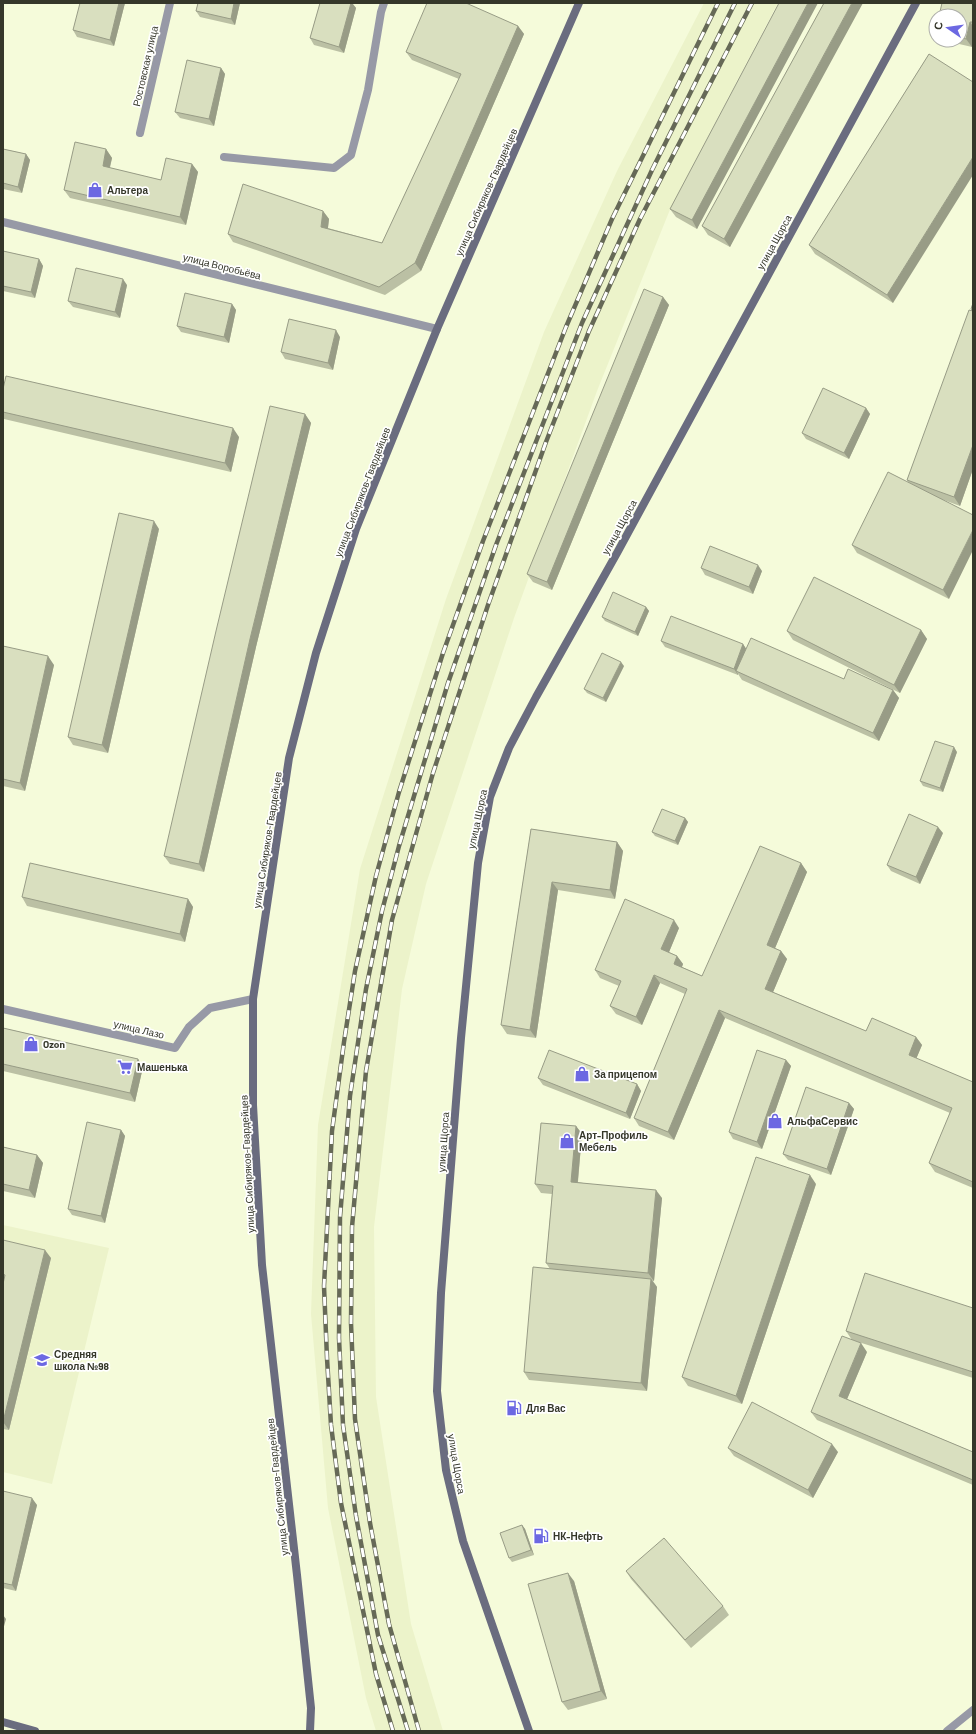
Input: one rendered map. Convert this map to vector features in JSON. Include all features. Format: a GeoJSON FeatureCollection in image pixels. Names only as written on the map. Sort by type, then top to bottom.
{"type":"FeatureCollection","features":[{"type":"Feature","properties":{"kind":"main road","name":"улица Сибиряков-Гвардейцев"},"geometry":{"type":"LineString","coordinates":[[310,1731],[311,1708],[298,1575],[262,1265],[253,1105],[253,999],[290,758],[316,653],[356,529],[437,329],[579,3]]}},
{"type":"Feature","properties":{"kind":"main road","name":"улица Щорса"},"geometry":{"type":"LineString","coordinates":[[529,1731],[463,1541],[446,1470],[437,1391],[441,1293],[461,1038],[478,863],[490,797],[509,748],[536,697],[617,553],[916,3]]}},
{"type":"Feature","properties":{"kind":"main road"},"geometry":{"type":"LineString","coordinates":[[3,1722],[35,1731]]}},
{"type":"Feature","properties":{"kind":"street","name":"Ростовская улица"},"geometry":{"type":"LineString","coordinates":[[140,133],[170,3]]}},
{"type":"Feature","properties":{"kind":"street"},"geometry":{"type":"LineString","coordinates":[[224,157],[334,168],[351,156],[368,90],[380,12],[384,3]]}},
{"type":"Feature","properties":{"kind":"street","name":"улица Воробьёва"},"geometry":{"type":"LineString","coordinates":[[3,222],[437,329]]}},
{"type":"Feature","properties":{"kind":"street","name":"улица Лазо"},"geometry":{"type":"LineString","coordinates":[[3,1009],[175,1048],[189,1027],[210,1008],[253,999]]}},
{"type":"Feature","properties":{"kind":"street"},"geometry":{"type":"LineString","coordinates":[[947,1731],[973,1710]]}},
{"type":"Feature","properties":{"kind":"shaded area"},"geometry":{"type":"Polygon","coordinates":[[[704,3],[778,3],[671,207],[597,391],[514,618],[426,884],[402,989],[374,1227],[376,1397],[411,1624],[443,1731],[376,1731],[366,1698],[328,1508],[311,1314],[318,1125],[360,869],[446,599],[544,332],[617,171],[704,3]]]}},
{"type":"Feature","properties":{"kind":"shaded area","name":"Средняя школа №98"},"geometry":{"type":"Polygon","coordinates":[[[3,1225],[109,1248],[52,1484],[3,1472],[3,1225]]]}},
{"type":"Feature","properties":{"kind":"building"},"geometry":{"type":"Polygon","coordinates":[[[80,3],[119,3],[110,40],[73,30],[80,3]]]}},
{"type":"Feature","properties":{"kind":"building"},"geometry":{"type":"Polygon","coordinates":[[[198,3],[234,3],[231,19],[196,11],[198,3]]]}},
{"type":"Feature","properties":{"kind":"building"},"geometry":{"type":"Polygon","coordinates":[[[320,3],[351,3],[339,47],[310,38],[320,3]]]}},
{"type":"Feature","properties":{"kind":"building"},"geometry":{"type":"Polygon","coordinates":[[[427,3],[466,3],[518,26],[415,263],[379,287],[228,234],[243,184],[323,211],[321,227],[382,243],[461,74],[406,52],[427,3]]]}},
{"type":"Feature","properties":{"kind":"building"},"geometry":{"type":"Polygon","coordinates":[[[779,3],[808,3],[692,220],[670,209],[779,3]]]}},
{"type":"Feature","properties":{"kind":"building"},"geometry":{"type":"Polygon","coordinates":[[[824,3],[852,3],[724,239],[702,226],[824,3]]]}},
{"type":"Feature","properties":{"kind":"building"},"geometry":{"type":"Polygon","coordinates":[[[942,3],[973,3],[973,22],[970,22],[968,30],[968,8],[941,8],[942,3]]]}},
{"type":"Feature","properties":{"kind":"building"},"geometry":{"type":"Polygon","coordinates":[[[929,54],[973,82],[973,157],[887,295],[809,245],[929,54]]]}},
{"type":"Feature","properties":{"kind":"building"},"geometry":{"type":"Polygon","coordinates":[[[187,60],[221,68],[209,119],[175,112],[187,60]]]}},
{"type":"Feature","properties":{"kind":"building"},"geometry":{"type":"Polygon","coordinates":[[[75,142],[106,149],[103,166],[161,180],[166,158],[192,164],[180,217],[64,190],[75,142]]]}},
{"type":"Feature","properties":{"kind":"building"},"geometry":{"type":"Polygon","coordinates":[[[3,149],[26,154],[18,187],[3,183],[3,149]]]}},
{"type":"Feature","properties":{"kind":"building"},"geometry":{"type":"Polygon","coordinates":[[[3,251],[39,259],[31,292],[3,286],[3,251]]]}},
{"type":"Feature","properties":{"kind":"building"},"geometry":{"type":"Polygon","coordinates":[[[76,268],[123,279],[115,312],[68,301],[76,268]]]}},
{"type":"Feature","properties":{"kind":"building"},"geometry":{"type":"Polygon","coordinates":[[[644,289],[663,297],[547,582],[527,574],[644,289]]]}},
{"type":"Feature","properties":{"kind":"building"},"geometry":{"type":"Polygon","coordinates":[[[185,293],[232,304],[224,337],[177,326],[185,293]]]}},
{"type":"Feature","properties":{"kind":"building"},"geometry":{"type":"Polygon","coordinates":[[[969,310],[973,311],[973,445],[954,497],[907,480],[969,310]]]}},
{"type":"Feature","properties":{"kind":"building"},"geometry":{"type":"Polygon","coordinates":[[[289,319],[336,330],[328,363],[281,352],[289,319]]]}},
{"type":"Feature","properties":{"kind":"building"},"geometry":{"type":"Polygon","coordinates":[[[6,376],[233,428],[225,463],[3,412],[3,389],[6,376]]]}},
{"type":"Feature","properties":{"kind":"building"},"geometry":{"type":"Polygon","coordinates":[[[823,388],[866,408],[844,453],[802,433],[823,388]]]}},
{"type":"Feature","properties":{"kind":"building"},"geometry":{"type":"Polygon","coordinates":[[[270,406],[305,414],[250,639],[199,864],[164,856],[270,406]]]}},
{"type":"Feature","properties":{"kind":"building"},"geometry":{"type":"Polygon","coordinates":[[[888,472],[973,515],[973,530],[943,590],[852,545],[888,472]]]}},
{"type":"Feature","properties":{"kind":"building"},"geometry":{"type":"Polygon","coordinates":[[[119,513],[154,521],[102,745],[68,737],[119,513]]]}},
{"type":"Feature","properties":{"kind":"building"},"geometry":{"type":"Polygon","coordinates":[[[710,546],[758,565],[749,587],[701,568],[710,546]]]}},
{"type":"Feature","properties":{"kind":"building"},"geometry":{"type":"Polygon","coordinates":[[[814,577],[921,630],[894,685],[787,631],[814,577]]]}},
{"type":"Feature","properties":{"kind":"building"},"geometry":{"type":"Polygon","coordinates":[[[613,592],[646,607],[635,632],[602,617],[613,592]]]}},
{"type":"Feature","properties":{"kind":"building"},"geometry":{"type":"Polygon","coordinates":[[[671,616],[743,644],[734,669],[661,641],[671,616]]]}},
{"type":"Feature","properties":{"kind":"building"},"geometry":{"type":"Polygon","coordinates":[[[751,638],[844,679],[848,669],[893,690],[873,733],[736,671],[751,638]]]}},
{"type":"Feature","properties":{"kind":"building"},"geometry":{"type":"Polygon","coordinates":[[[3,646],[48,656],[20,783],[3,779],[3,646]]]}},
{"type":"Feature","properties":{"kind":"building"},"geometry":{"type":"Polygon","coordinates":[[[602,653],[621,662],[603,698],[584,689],[602,653]]]}},
{"type":"Feature","properties":{"kind":"building"},"geometry":{"type":"Polygon","coordinates":[[[935,741],[954,747],[940,788],[920,781],[935,741]]]}},
{"type":"Feature","properties":{"kind":"building"},"geometry":{"type":"Polygon","coordinates":[[[662,809],[685,818],[675,841],[652,832],[662,809]]]}},
{"type":"Feature","properties":{"kind":"building"},"geometry":{"type":"Polygon","coordinates":[[[909,814],[938,827],[916,877],[887,865],[909,814]]]}},
{"type":"Feature","properties":{"kind":"building"},"geometry":{"type":"Polygon","coordinates":[[[531,829],[617,842],[610,890],[552,882],[530,1030],[501,1025],[531,829]]]}},
{"type":"Feature","properties":{"kind":"building"},"geometry":{"type":"Polygon","coordinates":[[[760,846],[801,863],[767,945],[781,951],[765,989],[866,1031],[872,1018],[916,1037],[909,1055],[973,1082],[973,1182],[929,1163],[952,1108],[719,1010],[668,1132],[634,1118],[687,989],[654,975],[636,1017],[610,1006],[621,981],[595,970],[625,899],[674,920],[661,949],[677,956],[674,964],[702,976],[760,846]]]}},
{"type":"Feature","properties":{"kind":"building"},"geometry":{"type":"Polygon","coordinates":[[[30,863],[188,899],[180,934],[22,897],[30,863]]]}},
{"type":"Feature","properties":{"kind":"building"},"geometry":{"type":"Polygon","coordinates":[[[3,1028],[138,1059],[130,1093],[3,1064],[3,1028]]]}},
{"type":"Feature","properties":{"kind":"building"},"geometry":{"type":"Polygon","coordinates":[[[549,1050],[637,1084],[626,1113],[538,1078],[549,1050]]]}},
{"type":"Feature","properties":{"kind":"building"},"geometry":{"type":"Polygon","coordinates":[[[757,1050],[786,1060],[757,1142],[729,1132],[757,1050]]]}},
{"type":"Feature","properties":{"kind":"building"},"geometry":{"type":"Polygon","coordinates":[[[806,1087],[849,1103],[827,1169],[783,1154],[806,1087]]]}},
{"type":"Feature","properties":{"kind":"building"},"geometry":{"type":"Polygon","coordinates":[[[87,1122],[121,1130],[101,1216],[68,1209],[87,1122]]]}},
{"type":"Feature","properties":{"kind":"building"},"geometry":{"type":"Polygon","coordinates":[[[541,1123],[576,1126],[571,1182],[656,1190],[648,1273],[546,1263],[553,1186],[535,1184],[541,1123]]]}},
{"type":"Feature","properties":{"kind":"building"},"geometry":{"type":"Polygon","coordinates":[[[3,1147],[37,1155],[29,1190],[3,1184],[3,1147]]]}},
{"type":"Feature","properties":{"kind":"building"},"geometry":{"type":"Polygon","coordinates":[[[756,1157],[810,1175],[736,1396],[682,1377],[756,1157]]]}},
{"type":"Feature","properties":{"kind":"building","name":"Средняя школа №98"},"geometry":{"type":"Polygon","coordinates":[[[3,1240],[45,1250],[3,1422],[3,1284],[5,1275],[3,1274],[3,1240]]]}},
{"type":"Feature","properties":{"kind":"building"},"geometry":{"type":"Polygon","coordinates":[[[533,1267],[651,1279],[641,1383],[524,1372],[533,1267]]]}},
{"type":"Feature","properties":{"kind":"building"},"geometry":{"type":"Polygon","coordinates":[[[865,1273],[973,1308],[973,1372],[846,1331],[865,1273]]]}},
{"type":"Feature","properties":{"kind":"building"},"geometry":{"type":"Polygon","coordinates":[[[842,1336],[861,1343],[839,1396],[973,1452],[973,1480],[811,1412],[842,1336]]]}},
{"type":"Feature","properties":{"kind":"building"},"geometry":{"type":"Polygon","coordinates":[[[752,1402],[832,1444],[808,1490],[728,1448],[752,1402]]]}},
{"type":"Feature","properties":{"kind":"building"},"geometry":{"type":"Polygon","coordinates":[[[3,1491],[32,1498],[12,1585],[3,1583],[3,1491]]]}},
{"type":"Feature","properties":{"kind":"building"},"geometry":{"type":"Polygon","coordinates":[[[522,1525],[531,1550],[509,1558],[500,1533],[522,1525]]]}},
{"type":"Feature","properties":{"kind":"building"},"geometry":{"type":"Polygon","coordinates":[[[664,1538],[723,1606],[685,1640],[626,1571],[664,1538]]]}},
{"type":"Feature","properties":{"kind":"building"},"geometry":{"type":"Polygon","coordinates":[[[568,1573],[601,1691],[562,1702],[528,1584],[568,1573]]]}},
{"type":"Feature","properties":{"kind":"railway"},"geometry":{"type":"LineString","coordinates":[[393,1731],[376,1674],[341,1503],[331,1425],[327,1358],[324,1286],[332,1131],[355,971],[376,876],[399,792],[443,653],[483,541],[566,327],[612,219],[718,3]]}},
{"type":"Feature","properties":{"kind":"railway"},"geometry":{"type":"LineString","coordinates":[[408,1731],[378,1635],[356,1516],[343,1425],[339,1338],[340,1217],[350,1096],[366,989],[382,911],[399,846],[448,683],[496,545],[582,323],[652,170],[735,3]]}},
{"type":"Feature","properties":{"kind":"railway"},"geometry":{"type":"LineString","coordinates":[[419,1731],[389,1624],[370,1523],[355,1419],[351,1323],[352,1227],[366,1071],[392,920],[433,773],[488,605],[546,442],[589,331],[640,219],[752,3]]}},
{"type":"Feature","properties":{"kind":"place","name":"Альтера"},"geometry":{"type":"Point","coordinates":[95,190]}},
{"type":"Feature","properties":{"kind":"place","name":"Ozon"},"geometry":{"type":"Point","coordinates":[31,1044]}},
{"type":"Feature","properties":{"kind":"place","name":"Машенька"},"geometry":{"type":"Point","coordinates":[125,1067]}},
{"type":"Feature","properties":{"kind":"place","name":"За прицепом"},"geometry":{"type":"Point","coordinates":[582,1074]}},
{"type":"Feature","properties":{"kind":"place","name":"АльфаСервис"},"geometry":{"type":"Point","coordinates":[775,1121]}},
{"type":"Feature","properties":{"kind":"place","name":"Арт-Профиль Мебель"},"geometry":{"type":"Point","coordinates":[567,1141]}},
{"type":"Feature","properties":{"kind":"place","name":"Средняя школа №98"},"geometry":{"type":"Point","coordinates":[42,1360]}},
{"type":"Feature","properties":{"kind":"place","name":"Для Вас"},"geometry":{"type":"Point","coordinates":[514,1408]}},
{"type":"Feature","properties":{"kind":"place","name":"НК-Нефть"},"geometry":{"type":"Point","coordinates":[541,1536]}}]}
